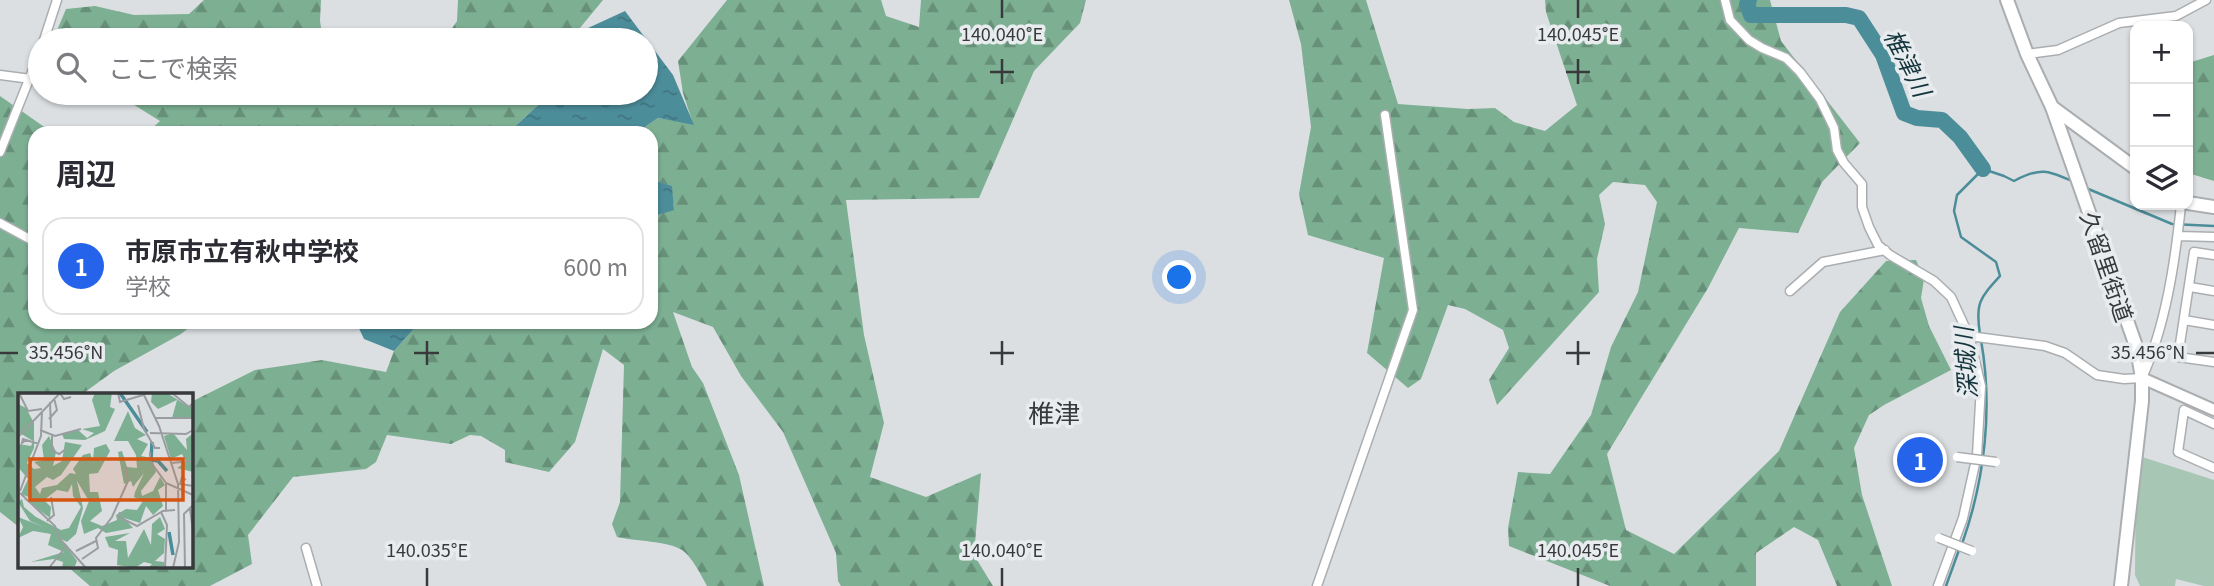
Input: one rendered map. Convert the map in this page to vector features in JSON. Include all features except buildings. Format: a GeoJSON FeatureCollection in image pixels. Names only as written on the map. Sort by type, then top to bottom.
{"type":"FeatureCollection","features":[{"type":"Feature","properties":{"kind":"main road","name":"久留里街道"},"geometry":{"type":"LineString","coordinates":[[2007,0],[2027,54],[2052,107],[2137,349],[2142,378],[2142,401],[2121,586]]}},
{"type":"Feature","properties":{"kind":"main road"},"geometry":{"type":"LineString","coordinates":[[2052,107],[2130,164]]}},
{"type":"Feature","properties":{"kind":"main road"},"geometry":{"type":"LineString","coordinates":[[2193,204],[2214,207]]}},
{"type":"Feature","properties":{"kind":"street"},"geometry":{"type":"LineString","coordinates":[[48,28],[57,0]]}},
{"type":"Feature","properties":{"kind":"street"},"geometry":{"type":"LineString","coordinates":[[1725,0],[1730,20],[1762,48],[1786,58],[1820,99],[1834,128],[1837,150],[1861,184],[1862,207],[1878,245],[1934,281],[1951,297],[1969,336],[1981,386],[1976,455],[1963,518],[1938,586]]}},
{"type":"Feature","properties":{"kind":"street"},"geometry":{"type":"LineString","coordinates":[[2027,54],[2058,50],[2119,23],[2176,16],[2206,0]]}},
{"type":"Feature","properties":{"kind":"street"},"geometry":{"type":"LineString","coordinates":[[0,75],[28,79]]}},
{"type":"Feature","properties":{"kind":"street"},"geometry":{"type":"LineString","coordinates":[[0,152],[28,86]]}},
{"type":"Feature","properties":{"kind":"street"},"geometry":{"type":"LineString","coordinates":[[1317,586],[1413,310],[1385,115]]}},
{"type":"Feature","properties":{"kind":"street"},"geometry":{"type":"LineString","coordinates":[[2142,378],[2153,354],[2162,316],[2181,210]]}},
{"type":"Feature","properties":{"kind":"street"},"geometry":{"type":"LineString","coordinates":[[0,223],[28,238]]}},
{"type":"Feature","properties":{"kind":"street"},"geometry":{"type":"LineString","coordinates":[[2178,236],[2214,237]]}},
{"type":"Feature","properties":{"kind":"street"},"geometry":{"type":"LineString","coordinates":[[1790,291],[1823,262],[1885,250]]}},
{"type":"Feature","properties":{"kind":"street"},"geometry":{"type":"LineString","coordinates":[[2214,255],[2194,252],[2178,357],[2214,362]]}},
{"type":"Feature","properties":{"kind":"street"},"geometry":{"type":"LineString","coordinates":[[2190,287],[2214,290]]}},
{"type":"Feature","properties":{"kind":"street"},"geometry":{"type":"LineString","coordinates":[[2185,320],[2214,325]]}},
{"type":"Feature","properties":{"kind":"street"},"geometry":{"type":"LineString","coordinates":[[1969,336],[2045,346],[2065,352],[2097,375],[2124,379],[2142,378],[2214,410]]}},
{"type":"Feature","properties":{"kind":"street"},"geometry":{"type":"LineString","coordinates":[[2214,424],[2184,410],[2178,452],[2214,468]]}},
{"type":"Feature","properties":{"kind":"street"},"geometry":{"type":"LineString","coordinates":[[1957,457],[1996,462]]}},
{"type":"Feature","properties":{"kind":"street"},"geometry":{"type":"LineString","coordinates":[[1940,538],[1972,551]]}},
{"type":"Feature","properties":{"kind":"street"},"geometry":{"type":"LineString","coordinates":[[306,548],[317,586]]}},
{"type":"Feature","properties":{"kind":"green space"},"geometry":{"type":"Polygon","coordinates":[[[204,0],[321,0],[321,28],[58,28],[66,9],[95,6],[134,15],[189,14],[204,0]]]}},
{"type":"Feature","properties":{"kind":"green space"},"geometry":{"type":"Polygon","coordinates":[[[458,0],[603,0],[580,28],[452,28],[457,21],[458,0]]]}},
{"type":"Feature","properties":{"kind":"green space"},"geometry":{"type":"Polygon","coordinates":[[[727,0],[881,0],[886,16],[919,27],[921,0],[1086,0],[1080,23],[1034,71],[979,198],[846,200],[864,335],[884,423],[870,477],[926,497],[981,473],[974,555],[993,586],[841,586],[838,581],[836,553],[783,432],[741,376],[713,327],[673,312],[692,367],[703,383],[739,475],[764,586],[707,586],[693,562],[682,550],[660,543],[617,537],[612,524],[620,502],[624,365],[603,349],[575,442],[549,472],[505,462],[505,450],[481,436],[470,435],[451,444],[387,435],[376,462],[366,469],[293,477],[248,535],[252,564],[210,586],[90,586],[69,568],[192,568],[192,402],[255,370],[322,360],[386,372],[394,351],[414,329],[658,329],[658,215],[674,209],[671,186],[658,181],[658,126],[646,126],[658,118],[693,124],[683,93],[678,61],[727,0]]]}},
{"type":"Feature","properties":{"kind":"green space"},"geometry":{"type":"Polygon","coordinates":[[[1289,0],[1366,0],[1398,104],[1468,109],[1495,108],[1514,122],[1545,131],[1577,105],[1546,12],[1545,0],[1770,0],[1781,41],[1860,143],[1822,182],[1798,233],[1739,228],[1708,288],[1607,454],[1626,530],[1674,554],[1779,451],[1840,312],[1886,261],[1916,260],[1924,279],[1921,298],[1929,326],[1951,370],[1869,415],[1854,448],[1862,495],[1892,586],[1837,586],[1818,540],[1794,527],[1756,553],[1756,586],[1610,586],[1509,546],[1508,528],[1518,472],[1550,474],[1591,415],[1611,347],[1638,292],[1657,202],[1645,185],[1613,182],[1599,195],[1605,224],[1597,259],[1599,292],[1497,405],[1489,380],[1509,348],[1503,330],[1465,309],[1448,305],[1421,379],[1408,388],[1367,353],[1384,258],[1308,235],[1299,194],[1311,127],[1301,44],[1289,0]]]}},
{"type":"Feature","properties":{"kind":"green space"},"geometry":{"type":"Polygon","coordinates":[[[2214,55],[2214,181],[2193,175],[2193,61],[2214,55]]]}},
{"type":"Feature","properties":{"kind":"green space"},"geometry":{"type":"Polygon","coordinates":[[[0,96],[43,126],[28,126],[28,329],[187,329],[114,371],[84,393],[18,393],[18,526],[0,512],[0,96]]]}},
{"type":"Feature","properties":{"kind":"green space"},"geometry":{"type":"Polygon","coordinates":[[[134,105],[538,105],[516,126],[155,126],[160,121],[134,105]]]}},
{"type":"Feature","properties":{"kind":"green space"},"geometry":{"type":"Polygon","coordinates":[[[2136,455],[2214,480],[2214,586],[2176,579],[2175,586],[2140,586],[2135,575],[2136,455]]]}},
{"type":"Feature","properties":{"kind":"water"},"geometry":{"type":"Polygon","coordinates":[[[625,11],[638,28],[588,28],[625,11]]]}},
{"type":"Feature","properties":{"kind":"water"},"geometry":{"type":"Polygon","coordinates":[[[658,55],[673,75],[694,125],[658,118],[646,126],[516,126],[538,105],[658,105],[658,55]]]}},
{"type":"Feature","properties":{"kind":"water"},"geometry":{"type":"Polygon","coordinates":[[[658,181],[672,186],[674,210],[658,215],[658,181]]]}},
{"type":"Feature","properties":{"kind":"water"},"geometry":{"type":"Polygon","coordinates":[[[359,329],[414,329],[394,351],[364,339],[359,329]]]}},
{"type":"Feature","properties":{"kind":"waterway","name":"椎津川"},"geometry":{"type":"LineString","coordinates":[[1749,0],[1747,4],[1751,15],[1846,15],[1859,18],[1883,55],[1904,113],[1917,118],[1942,120],[1960,137],[1983,169]]}},
{"type":"Feature","properties":{"kind":"waterway","name":"深城川"},"geometry":{"type":"LineString","coordinates":[[1980,334],[1978,315],[1981,302],[2000,276],[1996,262],[1961,237],[1954,211],[1957,195],[1983,169],[2014,181],[2044,172],[2074,182]]}},
{"type":"Feature","properties":{"kind":"waterway"},"geometry":{"type":"LineString","coordinates":[[2086,188],[2172,224],[2214,226]]}},
{"type":"Feature","properties":{"kind":"waterway","name":"深城川"},"geometry":{"type":"LineString","coordinates":[[1962,544],[1976,494],[1985,443],[1986,391],[1981,340]]}},
{"type":"Feature","properties":{"kind":"waterway","name":"深城川"},"geometry":{"type":"LineString","coordinates":[[1946,586],[1959,550]]}},
{"type":"Feature","properties":{"kind":"place","name":"市原市立有秋中学校"},"geometry":{"type":"Point","coordinates":[1920,460]}},
{"type":"Feature","properties":{"kind":"district","name":"椎津"},"geometry":{"type":"Point","coordinates":[1054,411]}}]}
